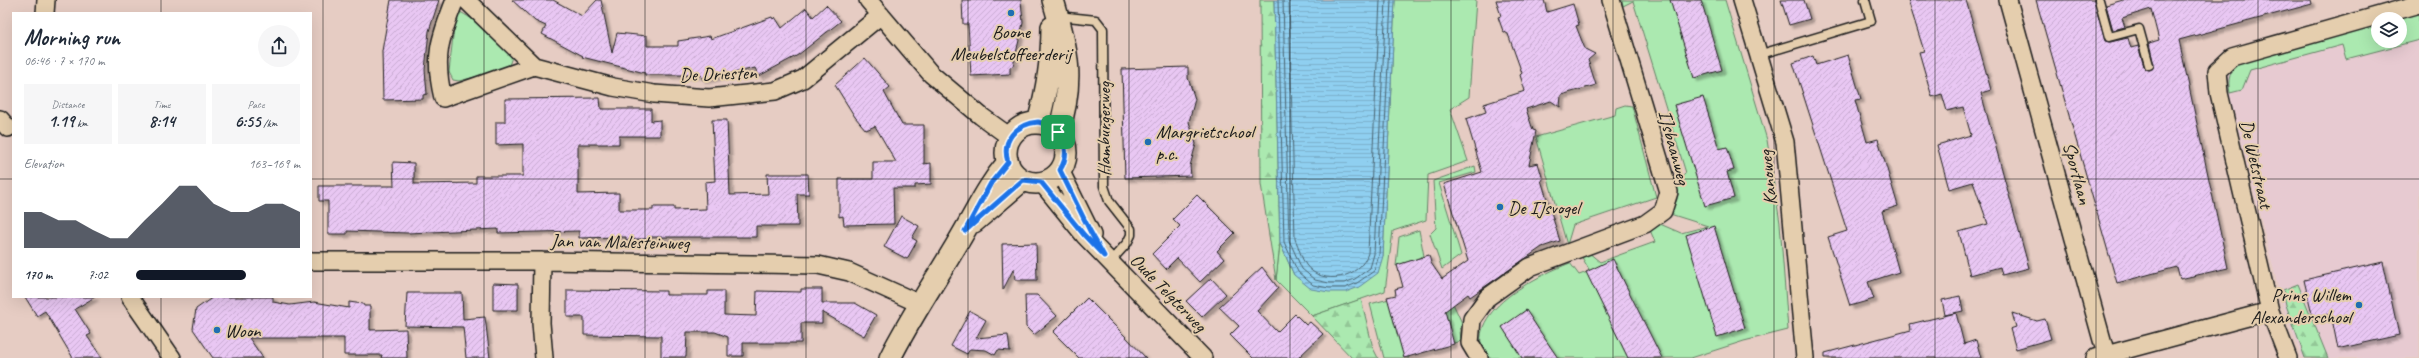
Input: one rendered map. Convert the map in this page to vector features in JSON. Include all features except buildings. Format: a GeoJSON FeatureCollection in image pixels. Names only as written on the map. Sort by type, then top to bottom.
{"type":"FeatureCollection","features":[{"type":"Feature","properties":{"kind":"street"},"geometry":{"type":"LineString","coordinates":[[45,12],[46,0]]}},
{"type":"Feature","properties":{"kind":"street"},"geometry":{"type":"LineString","coordinates":[[455,0],[441,35],[438,75],[443,98],[534,66]]}},
{"type":"Feature","properties":{"kind":"street","name":"De Driesten"},"geometry":{"type":"LineString","coordinates":[[466,0],[534,66],[613,87],[654,94],[709,98],[775,91],[803,80],[880,15]]}},
{"type":"Feature","properties":{"kind":"street"},"geometry":{"type":"LineString","coordinates":[[868,0],[931,74],[981,116],[1010,137]]}},
{"type":"Feature","properties":{"kind":"street","name":"IJsbaanweg"},"geometry":{"type":"LineString","coordinates":[[1479,358],[1470,343],[1472,319],[1488,296],[1530,267],[1645,224],[1663,211],[1669,192],[1611,0]]}},
{"type":"Feature","properties":{"kind":"street","name":"Kanoweg"},"geometry":{"type":"LineString","coordinates":[[1742,0],[1785,142],[1805,358]]}},
{"type":"Feature","properties":{"kind":"street","name":"Sportlaan"},"geometry":{"type":"LineString","coordinates":[[2008,0],[2103,357]]}},
{"type":"Feature","properties":{"kind":"street","name":"De Wetstraat"},"geometry":{"type":"LineString","coordinates":[[2270,311],[2219,93],[2217,71],[2232,57],[2419,4]]}},
{"type":"Feature","properties":{"kind":"street"},"geometry":{"type":"LineString","coordinates":[[1038,122],[1045,97],[1052,59],[1054,8]]}},
{"type":"Feature","properties":{"kind":"street","name":"Hamburgerweg"},"geometry":{"type":"LineString","coordinates":[[1054,8],[1066,52],[1068,81],[1067,106],[1058,132]]}},
{"type":"Feature","properties":{"kind":"street"},"geometry":{"type":"LineString","coordinates":[[965,231],[1032,181],[1050,179],[1060,170],[1065,160],[1066,148],[1058,132],[1049,126],[1038,122],[1025,124],[1010,137],[1006,147],[1008,162],[1013,172],[1032,181]]}},
{"type":"Feature","properties":{"kind":"street"},"geometry":{"type":"LineString","coordinates":[[890,358],[920,304],[965,231],[991,183],[1008,162]]}},
{"type":"Feature","properties":{"kind":"street","name":"Oude Telgterweg"},"geometry":{"type":"LineString","coordinates":[[1060,170],[1090,231],[1107,259]]}},
{"type":"Feature","properties":{"kind":"street","name":"Oude Telgterweg"},"geometry":{"type":"LineString","coordinates":[[1032,181],[1203,358]]}},
{"type":"Feature","properties":{"kind":"street","name":"Jan van Malesteinweg"},"geometry":{"type":"LineString","coordinates":[[312,261],[542,261],[818,265],[849,272],[920,304]]}},
{"type":"Feature","properties":{"kind":"street"},"geometry":{"type":"LineString","coordinates":[[542,261],[541,323],[544,358]]}},
{"type":"Feature","properties":{"kind":"street"},"geometry":{"type":"LineString","coordinates":[[133,298],[172,358]]}},
{"type":"Feature","properties":{"kind":"street"},"geometry":{"type":"LineString","coordinates":[[2103,357],[2270,311],[2288,358]]}},
{"type":"Feature","properties":{"kind":"lane"},"geometry":{"type":"LineString","coordinates":[[1758,55],[1871,21],[1865,0]]}},
{"type":"Feature","properties":{"kind":"lane"},"geometry":{"type":"LineString","coordinates":[[2099,0],[2109,37],[2139,29],[2149,65]]}},
{"type":"Feature","properties":{"kind":"lane","name":"Hamburgerweg"},"geometry":{"type":"LineString","coordinates":[[1054,8],[1096,20],[1103,29],[1104,186],[1110,201],[1131,229],[1131,235],[1127,243],[1107,259]]}},
{"type":"Feature","properties":{"kind":"shaded area"},"geometry":{"type":"Polygon","coordinates":[[[2419,11],[2419,358],[2302,358],[2283,306],[2226,81],[2231,68],[2371,24],[2371,48],[2407,48],[2407,16],[2419,11]]]}},
{"type":"Feature","properties":{"kind":"green space"},"geometry":{"type":"Polygon","coordinates":[[[1260,0],[1274,0],[1280,243],[1276,280],[1261,184],[1260,0]]]}},
{"type":"Feature","properties":{"kind":"green space"},"geometry":{"type":"Polygon","coordinates":[[[1395,0],[1476,0],[1469,97],[1450,109],[1468,161],[1428,175],[1426,220],[1393,231],[1385,291],[1312,316],[1276,280],[1280,243],[1294,275],[1383,256],[1395,0]]]}},
{"type":"Feature","properties":{"kind":"green space"},"geometry":{"type":"Polygon","coordinates":[[[1622,0],[1725,0],[1767,140],[1780,223],[1788,330],[1744,341],[1691,358],[1486,358],[1481,342],[1484,326],[1492,312],[1506,298],[1522,287],[1539,277],[1570,263],[1579,275],[1590,271],[1580,254],[1588,252],[1600,262],[1655,242],[1650,230],[1660,224],[1681,233],[1708,226],[1670,214],[1677,199],[1674,185],[1686,173],[1633,1],[1623,6],[1622,0]]]}},
{"type":"Feature","properties":{"kind":"green space"},"geometry":{"type":"Polygon","coordinates":[[[460,12],[471,18],[507,45],[510,49],[512,57],[507,69],[459,81],[453,80],[449,72],[455,18],[460,12]]]}},
{"type":"Feature","properties":{"kind":"green space"},"geometry":{"type":"Polygon","coordinates":[[[2419,12],[2419,40],[2407,43],[2407,15],[2419,12]]]}},
{"type":"Feature","properties":{"kind":"green space"},"geometry":{"type":"Polygon","coordinates":[[[2371,25],[2371,48],[2388,48],[2346,59],[2342,45],[2250,70],[2242,90],[2230,93],[2230,75],[2239,60],[2371,25]]]}},
{"type":"Feature","properties":{"kind":"green space"},"geometry":{"type":"Polygon","coordinates":[[[1625,105],[1632,106],[1656,197],[1573,225],[1567,245],[1536,137],[1615,115],[1616,108],[1625,105]]]}},
{"type":"Feature","properties":{"kind":"green space"},"geometry":{"type":"Polygon","coordinates":[[[1475,166],[1476,172],[1439,183],[1461,255],[1442,269],[1430,234],[1436,228],[1433,181],[1475,166]]]}},
{"type":"Feature","properties":{"kind":"green space"},"geometry":{"type":"Polygon","coordinates":[[[1419,230],[1424,256],[1396,266],[1399,237],[1419,230]]]}},
{"type":"Feature","properties":{"kind":"green space"},"geometry":{"type":"Polygon","coordinates":[[[2298,284],[2328,358],[2305,358],[2286,305],[2283,290],[2298,284]]]}},
{"type":"Feature","properties":{"kind":"green space"},"geometry":{"type":"Polygon","coordinates":[[[1450,297],[1462,323],[1460,330],[1461,341],[1450,344],[1441,299],[1450,297]]]}},
{"type":"Feature","properties":{"kind":"green space"},"geometry":{"type":"Polygon","coordinates":[[[1361,299],[1373,348],[1378,358],[1352,358],[1312,316],[1361,299]]]}},
{"type":"Feature","properties":{"kind":"green space"},"geometry":{"type":"Polygon","coordinates":[[[1389,299],[1409,358],[1384,358],[1370,304],[1389,299]]]}},
{"type":"Feature","properties":{"kind":"water"},"geometry":{"type":"Polygon","coordinates":[[[1274,0],[1395,0],[1383,256],[1378,273],[1359,287],[1346,292],[1329,292],[1311,289],[1294,275],[1280,243],[1274,0]]]}},
{"type":"Feature","properties":{"kind":"place","name":"Boone Meubelstoffeerderij"},"geometry":{"type":"Point","coordinates":[1011,13]}},
{"type":"Feature","properties":{"kind":"place","name":"Margrietschool p.c."},"geometry":{"type":"Point","coordinates":[1148,142]}},
{"type":"Feature","properties":{"kind":"place","name":"De IJsvogel"},"geometry":{"type":"Point","coordinates":[1500,207]}},
{"type":"Feature","properties":{"kind":"place","name":"Prins Willem Alexanderschool"},"geometry":{"type":"Point","coordinates":[2359,305]}},
{"type":"Feature","properties":{"kind":"place","name":"Woon"},"geometry":{"type":"Point","coordinates":[217,330]}},
{"type":"Feature","properties":{"kind":"route"},"geometry":{"type":"LineString","coordinates":[[1038,122],[1049,126],[1058,132],[1062,137],[1066,148],[1065,160],[1060,170],[1104,256],[1074,224],[1041,182],[1029,182],[1023,180],[980,216],[965,231],[975,208],[991,183],[1008,162],[1006,157],[1006,147],[1014,132],[1025,124],[1038,122]]}}]}
